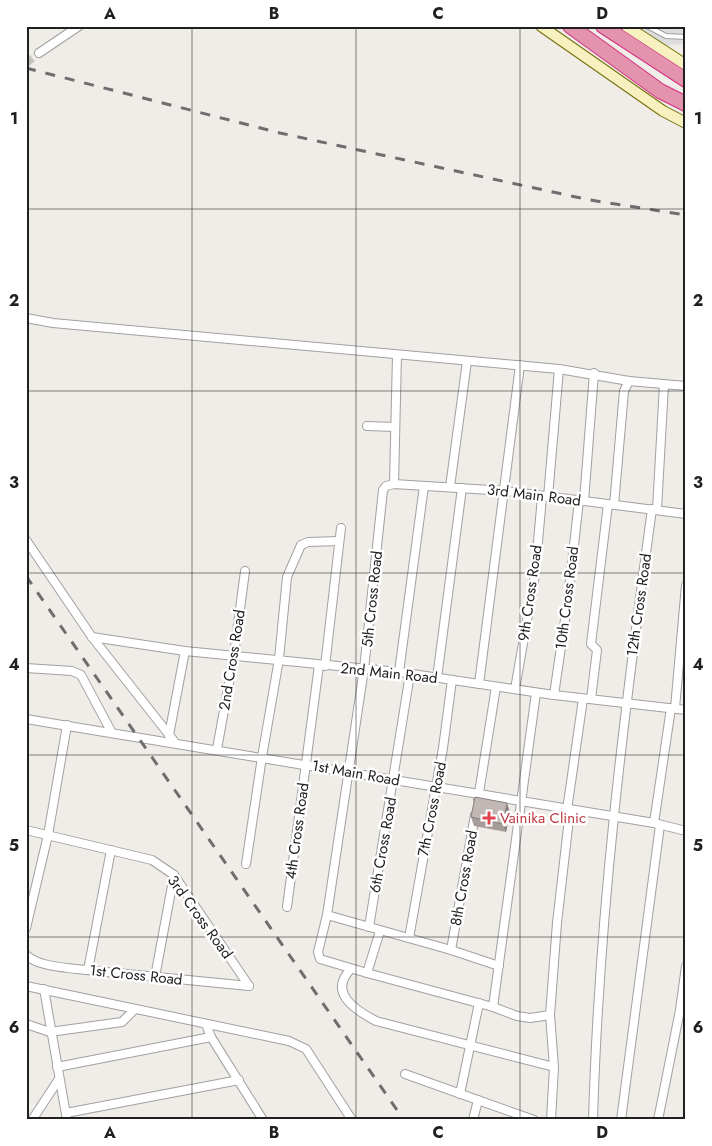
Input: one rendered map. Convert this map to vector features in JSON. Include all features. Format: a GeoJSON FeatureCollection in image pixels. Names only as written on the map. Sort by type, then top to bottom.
{"type":"FeatureCollection","features":[{"type":"Feature","properties":{"kind":"highway"},"geometry":{"type":"LineString","coordinates":[[570,26],[660,91],[686,104]]}},
{"type":"Feature","properties":{"kind":"highway"},"geometry":{"type":"LineString","coordinates":[[603,26],[686,80]]}},
{"type":"Feature","properties":{"kind":"street"},"geometry":{"type":"LineString","coordinates":[[40,53],[79,26]]}},
{"type":"Feature","properties":{"kind":"street"},"geometry":{"type":"LineString","coordinates":[[542,26],[663,112],[686,123]]}},
{"type":"Feature","properties":{"kind":"street"},"geometry":{"type":"LineString","coordinates":[[626,26],[686,65]]}},
{"type":"Feature","properties":{"kind":"street"},"geometry":{"type":"LineString","coordinates":[[26,318],[53,323],[559,368],[664,386],[686,386]]}},
{"type":"Feature","properties":{"kind":"street"},"geometry":{"type":"LineString","coordinates":[[394,484],[397,355]]}},
{"type":"Feature","properties":{"kind":"street"},"geometry":{"type":"LineString","coordinates":[[450,487],[467,361]]}},
{"type":"Feature","properties":{"kind":"street"},"geometry":{"type":"LineString","coordinates":[[480,684],[506,491],[520,365]]}},
{"type":"Feature","properties":{"kind":"street","name":"9th Cross Road"},"geometry":{"type":"LineString","coordinates":[[515,689],[535,575],[552,443],[559,368]]}},
{"type":"Feature","properties":{"kind":"street","name":"10th Cross Road"},"geometry":{"type":"LineString","coordinates":[[554,695],[582,501],[594,373]]}},
{"type":"Feature","properties":{"kind":"street"},"geometry":{"type":"LineString","coordinates":[[551,1120],[554,1067],[550,1014],[568,810],[597,650],[591,644],[611,505],[624,391],[629,381]]}},
{"type":"Feature","properties":{"kind":"street","name":"12th Cross Road"},"geometry":{"type":"LineString","coordinates":[[592,1120],[596,1018],[613,818],[626,702],[654,509],[664,386]]}},
{"type":"Feature","properties":{"kind":"street"},"geometry":{"type":"LineString","coordinates":[[367,426],[395,427]]}},
{"type":"Feature","properties":{"kind":"street","name":"3rd Main Road"},"geometry":{"type":"LineString","coordinates":[[394,484],[506,491],[686,514]]}},
{"type":"Feature","properties":{"kind":"street","name":"5th Cross Road"},"geometry":{"type":"LineString","coordinates":[[351,969],[320,959],[318,952],[350,771],[364,670],[383,490],[386,486],[394,484]]}},
{"type":"Feature","properties":{"kind":"street"},"geometry":{"type":"LineString","coordinates":[[399,672],[424,486]]}},
{"type":"Feature","properties":{"kind":"street"},"geometry":{"type":"LineString","coordinates":[[437,678],[462,488]]}},
{"type":"Feature","properties":{"kind":"street","name":"4th Cross Road"},"geometry":{"type":"LineString","coordinates":[[287,907],[341,528]]}},
{"type":"Feature","properties":{"kind":"street"},"geometry":{"type":"LineString","coordinates":[[26,540],[92,637],[172,738]]}},
{"type":"Feature","properties":{"kind":"street"},"geometry":{"type":"LineString","coordinates":[[246,864],[279,659],[287,577],[301,545],[308,542],[339,541]]}},
{"type":"Feature","properties":{"kind":"street","name":"2nd Cross Road"},"geometry":{"type":"LineString","coordinates":[[217,749],[234,656],[245,571]]}},
{"type":"Feature","properties":{"kind":"street"},"geometry":{"type":"LineString","coordinates":[[621,1120],[673,708],[686,585]]}},
{"type":"Feature","properties":{"kind":"street","name":"2nd Main Road"},"geometry":{"type":"LineString","coordinates":[[92,637],[185,651],[279,659],[322,666],[399,672],[536,693],[686,710]]}},
{"type":"Feature","properties":{"kind":"street"},"geometry":{"type":"LineString","coordinates":[[172,738],[185,651]]}},
{"type":"Feature","properties":{"kind":"street"},"geometry":{"type":"LineString","coordinates":[[26,668],[72,670],[81,675],[112,733]]}},
{"type":"Feature","properties":{"kind":"street","name":"6th Cross Road"},"geometry":{"type":"LineString","coordinates":[[369,927],[410,674]]}},
{"type":"Feature","properties":{"kind":"street","name":"7th Cross Road"},"geometry":{"type":"LineString","coordinates":[[409,938],[435,786],[444,748],[452,680]]}},
{"type":"Feature","properties":{"kind":"street","name":"8th Cross Road"},"geometry":{"type":"LineString","coordinates":[[451,950],[496,687]]}},
{"type":"Feature","properties":{"kind":"street"},"geometry":{"type":"LineString","coordinates":[[494,1007],[536,693]]}},
{"type":"Feature","properties":{"kind":"street","name":"1st Main Road"},"geometry":{"type":"LineString","coordinates":[[26,719],[112,733],[172,738],[217,749],[657,824],[686,831]]}},
{"type":"Feature","properties":{"kind":"street"},"geometry":{"type":"LineString","coordinates":[[26,928],[29,907],[48,835],[67,725]]}},
{"type":"Feature","properties":{"kind":"street","name":"3rd Cross Road"},"geometry":{"type":"LineString","coordinates":[[26,830],[152,860],[174,875],[249,986]]}},
{"type":"Feature","properties":{"kind":"street"},"geometry":{"type":"LineString","coordinates":[[88,970],[111,850]]}},
{"type":"Feature","properties":{"kind":"street"},"geometry":{"type":"LineString","coordinates":[[155,977],[174,875]]}},
{"type":"Feature","properties":{"kind":"street"},"geometry":{"type":"LineString","coordinates":[[326,915],[451,950],[499,966]]}},
{"type":"Feature","properties":{"kind":"street"},"geometry":{"type":"LineString","coordinates":[[367,973],[380,931]]}},
{"type":"Feature","properties":{"kind":"street","name":"1st Cross Road"},"geometry":{"type":"LineString","coordinates":[[26,955],[30,959],[52,965],[249,986]]}},
{"type":"Feature","properties":{"kind":"street"},"geometry":{"type":"LineString","coordinates":[[658,1120],[680,1010],[686,966]]}},
{"type":"Feature","properties":{"kind":"street"},"geometry":{"type":"LineString","coordinates":[[550,1014],[530,1018],[517,1016],[494,1007],[351,969],[344,980],[343,988],[349,1003],[358,1011],[376,1021],[554,1067]]}},
{"type":"Feature","properties":{"kind":"street"},"geometry":{"type":"LineString","coordinates":[[26,986],[289,1041],[306,1050],[352,1120]]}},
{"type":"Feature","properties":{"kind":"street"},"geometry":{"type":"LineString","coordinates":[[44,990],[66,1116],[239,1080]]}},
{"type":"Feature","properties":{"kind":"street"},"geometry":{"type":"LineString","coordinates":[[460,1094],[479,1003]]}},
{"type":"Feature","properties":{"kind":"street"},"geometry":{"type":"LineString","coordinates":[[26,1024],[50,1032],[122,1022],[134,1010]]}},
{"type":"Feature","properties":{"kind":"street"},"geometry":{"type":"LineString","coordinates":[[206,1024],[211,1037],[263,1120]]}},
{"type":"Feature","properties":{"kind":"street"},"geometry":{"type":"LineString","coordinates":[[57,1066],[211,1037]]}},
{"type":"Feature","properties":{"kind":"street"},"geometry":{"type":"LineString","coordinates":[[405,1074],[478,1100],[518,1117],[534,1120]]}},
{"type":"Feature","properties":{"kind":"street"},"geometry":{"type":"LineString","coordinates":[[32,1120],[59,1079]]}},
{"type":"Feature","properties":{"kind":"street"},"geometry":{"type":"LineString","coordinates":[[473,1120],[478,1100]]}},
{"type":"Feature","properties":{"kind":"lane"},"geometry":{"type":"LineString","coordinates":[[647,26],[666,36],[686,37]]}},
{"type":"Feature","properties":{"kind":"shaded area"},"geometry":{"type":"Polygon","coordinates":[[[639,26],[686,26],[686,44],[664,45],[639,26]]]}},
{"type":"Feature","properties":{"kind":"building"},"geometry":{"type":"Polygon","coordinates":[[[475,797],[507,803],[503,824],[471,817],[475,797]]]}},
{"type":"Feature","properties":{"kind":"tunnel"},"geometry":{"type":"LineString","coordinates":[[26,63],[39,53]]}},
{"type":"Feature","properties":{"kind":"railway"},"geometry":{"type":"LineString","coordinates":[[26,68],[280,133],[590,200],[686,215]]}},
{"type":"Feature","properties":{"kind":"railway"},"geometry":{"type":"LineString","coordinates":[[26,576],[404,1120]]}},
{"type":"Feature","properties":{"kind":"place","name":"Vainika Clinic"},"geometry":{"type":"Point","coordinates":[489,818]}}]}
